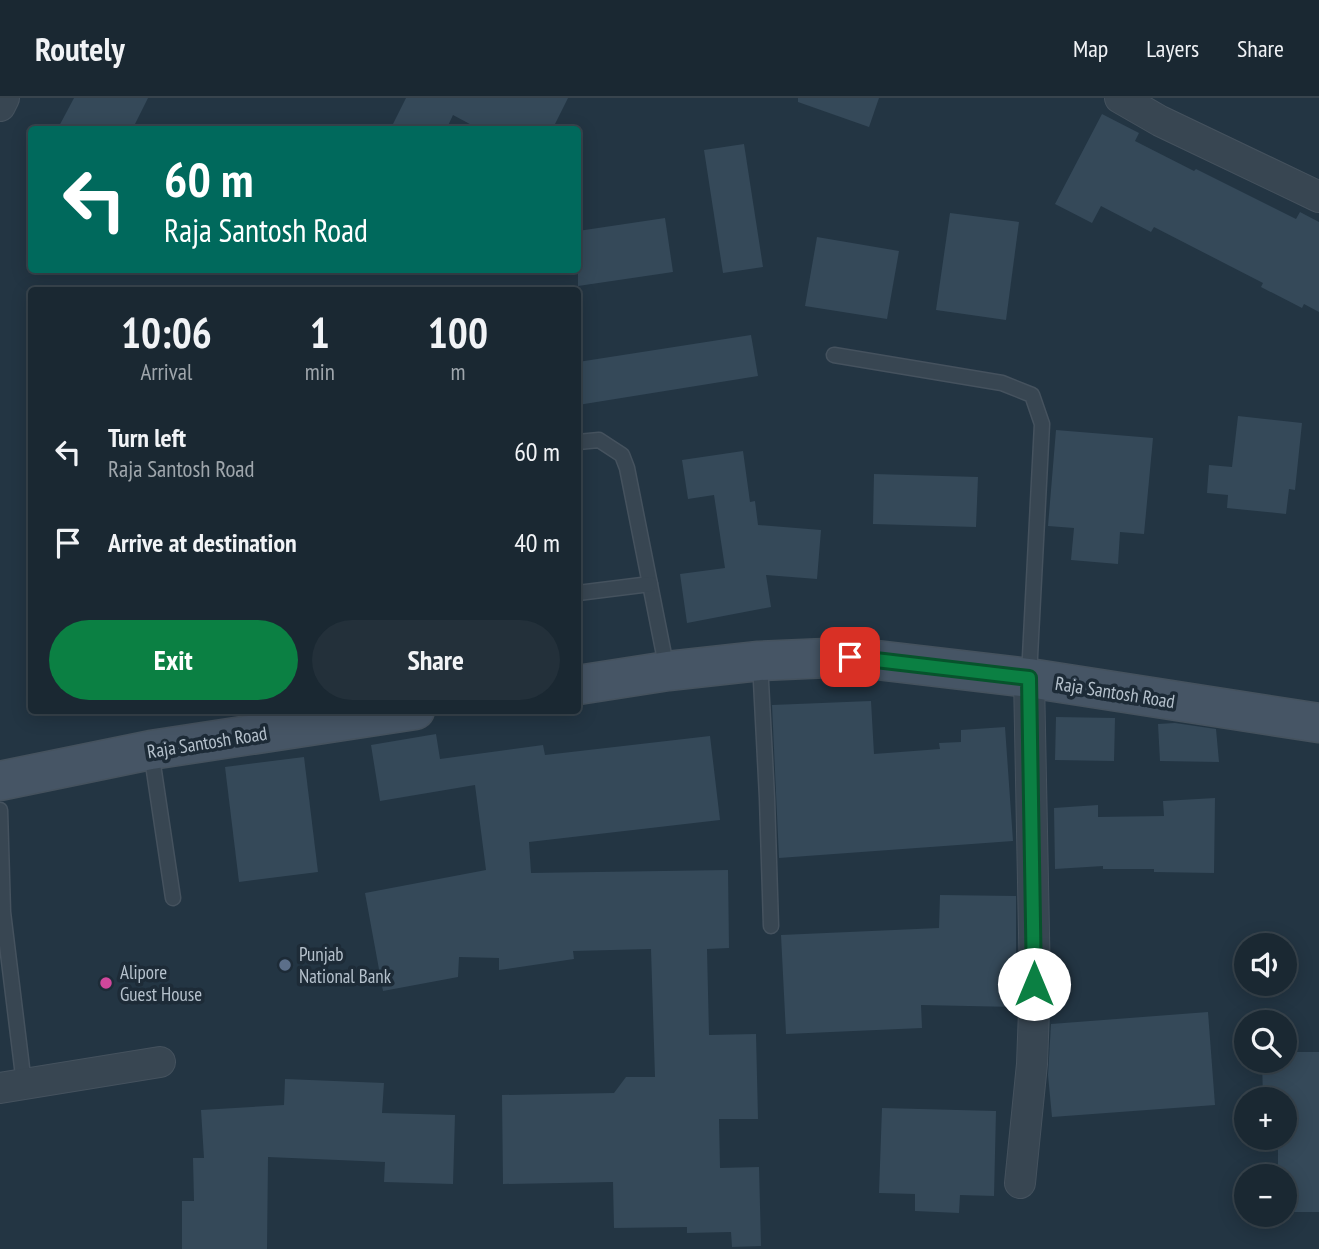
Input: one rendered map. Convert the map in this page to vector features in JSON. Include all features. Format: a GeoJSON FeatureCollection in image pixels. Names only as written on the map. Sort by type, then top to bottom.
{"type":"FeatureCollection","features":[{"type":"Feature","properties":{"kind":"main road","name":"Raja Santosh Road"},"geometry":{"type":"LineString","coordinates":[[581,685],[760,661],[850,657],[1029,678],[1319,723]]}},
{"type":"Feature","properties":{"kind":"main road","name":"Raja Santosh Road"},"geometry":{"type":"LineString","coordinates":[[0,781],[151,750],[389,714]]}},
{"type":"Feature","properties":{"kind":"street"},"geometry":{"type":"LineString","coordinates":[[0,106],[4,98]]}},
{"type":"Feature","properties":{"kind":"street"},"geometry":{"type":"LineString","coordinates":[[1120,98],[1160,121],[1319,197]]}},
{"type":"Feature","properties":{"kind":"street"},"geometry":{"type":"LineString","coordinates":[[1020,1183],[1031,1064],[1034,984],[1029,678]]}},
{"type":"Feature","properties":{"kind":"street"},"geometry":{"type":"LineString","coordinates":[[12,1086],[160,1062]]}},
{"type":"Feature","properties":{"kind":"lane"},"geometry":{"type":"LineString","coordinates":[[834,355],[1002,383],[1032,395],[1042,424],[1029,678]]}},
{"type":"Feature","properties":{"kind":"lane"},"geometry":{"type":"LineString","coordinates":[[581,442],[599,440],[622,455],[627,468],[668,671]]}},
{"type":"Feature","properties":{"kind":"lane"},"geometry":{"type":"LineString","coordinates":[[581,593],[650,584]]}},
{"type":"Feature","properties":{"kind":"lane"},"geometry":{"type":"LineString","coordinates":[[760,661],[771,926]]}},
{"type":"Feature","properties":{"kind":"lane"},"geometry":{"type":"LineString","coordinates":[[151,750],[173,898]]}},
{"type":"Feature","properties":{"kind":"lane"},"geometry":{"type":"LineString","coordinates":[[0,810],[12,1086]]}},
{"type":"Feature","properties":{"kind":"building"},"geometry":{"type":"Polygon","coordinates":[[[74,98],[148,98],[134,126],[59,126],[74,98]]]}},
{"type":"Feature","properties":{"kind":"building"},"geometry":{"type":"Polygon","coordinates":[[[406,98],[568,98],[554,126],[474,126],[453,115],[448,126],[392,126],[406,98]]]}},
{"type":"Feature","properties":{"kind":"building"},"geometry":{"type":"Polygon","coordinates":[[[798,98],[879,98],[869,127],[798,102],[798,98]]]}},
{"type":"Feature","properties":{"kind":"building"},"geometry":{"type":"Polygon","coordinates":[[[1102,114],[1139,133],[1135,141],[1194,171],[1196,169],[1296,219],[1300,212],[1319,222],[1319,312],[1304,304],[1302,308],[1261,287],[1263,283],[1154,227],[1151,232],[1101,206],[1092,223],[1055,204],[1102,114]]]}},
{"type":"Feature","properties":{"kind":"building"},"geometry":{"type":"Polygon","coordinates":[[[744,144],[763,267],[723,273],[704,150],[744,144]]]}},
{"type":"Feature","properties":{"kind":"building"},"geometry":{"type":"Polygon","coordinates":[[[950,213],[1019,222],[1006,320],[936,310],[950,213]]]}},
{"type":"Feature","properties":{"kind":"building"},"geometry":{"type":"Polygon","coordinates":[[[665,218],[673,272],[578,286],[578,273],[581,273],[581,231],[665,218]]]}},
{"type":"Feature","properties":{"kind":"building"},"geometry":{"type":"Polygon","coordinates":[[[817,237],[899,251],[887,319],[805,306],[817,237]]]}},
{"type":"Feature","properties":{"kind":"building"},"geometry":{"type":"Polygon","coordinates":[[[751,335],[758,376],[581,405],[581,362],[751,335]]]}},
{"type":"Feature","properties":{"kind":"building"},"geometry":{"type":"Polygon","coordinates":[[[1238,416],[1302,423],[1295,490],[1289,489],[1286,514],[1227,508],[1228,495],[1207,493],[1209,465],[1232,467],[1238,416]]]}},
{"type":"Feature","properties":{"kind":"building"},"geometry":{"type":"Polygon","coordinates":[[[1056,430],[1153,438],[1144,534],[1120,532],[1118,564],[1071,560],[1074,528],[1048,526],[1056,430]]]}},
{"type":"Feature","properties":{"kind":"building"},"geometry":{"type":"Polygon","coordinates":[[[743,451],[750,502],[755,501],[758,525],[821,530],[817,579],[766,575],[771,607],[687,623],[680,574],[725,568],[714,495],[688,499],[682,460],[743,451]]]}},
{"type":"Feature","properties":{"kind":"building"},"geometry":{"type":"Polygon","coordinates":[[[874,474],[978,477],[976,527],[873,524],[874,474]]]}},
{"type":"Feature","properties":{"kind":"building"},"geometry":{"type":"Polygon","coordinates":[[[871,701],[874,754],[940,749],[939,743],[961,742],[961,730],[1005,727],[1013,841],[779,858],[772,705],[871,701]]]}},
{"type":"Feature","properties":{"kind":"building"},"geometry":{"type":"Polygon","coordinates":[[[1056,717],[1115,718],[1114,761],[1055,760],[1056,717]]]}},
{"type":"Feature","properties":{"kind":"building"},"geometry":{"type":"Polygon","coordinates":[[[1175,723],[1216,729],[1219,762],[1160,761],[1158,724],[1175,723]]]}},
{"type":"Feature","properties":{"kind":"building"},"geometry":{"type":"Polygon","coordinates":[[[436,734],[440,759],[543,745],[545,755],[710,736],[720,820],[529,842],[531,873],[728,870],[729,948],[707,949],[709,1035],[756,1034],[758,1119],[719,1119],[720,1168],[759,1167],[761,1246],[732,1247],[731,1232],[687,1233],[687,1227],[614,1228],[613,1182],[503,1184],[502,1095],[614,1093],[626,1077],[655,1077],[651,949],[573,951],[574,959],[499,970],[499,958],[459,957],[458,977],[383,991],[365,893],[486,870],[475,785],[380,801],[371,745],[436,734]]]}},
{"type":"Feature","properties":{"kind":"building"},"geometry":{"type":"Polygon","coordinates":[[[304,757],[318,872],[239,882],[225,767],[304,757]]]}},
{"type":"Feature","properties":{"kind":"building"},"geometry":{"type":"Polygon","coordinates":[[[1215,798],[1214,873],[1103,869],[1103,866],[1055,869],[1054,808],[1098,805],[1098,817],[1164,816],[1163,801],[1215,798]]]}},
{"type":"Feature","properties":{"kind":"building"},"geometry":{"type":"Polygon","coordinates":[[[940,895],[1016,896],[1016,1007],[921,1005],[922,1028],[786,1034],[781,935],[939,928],[940,895]]]}},
{"type":"Feature","properties":{"kind":"building"},"geometry":{"type":"Polygon","coordinates":[[[1208,1012],[1215,1105],[1052,1117],[1048,1075],[1051,1024],[1208,1012]]]}},
{"type":"Feature","properties":{"kind":"building"},"geometry":{"type":"Polygon","coordinates":[[[1297,1052],[1319,1052],[1319,1212],[1297,1212],[1297,1164],[1278,1164],[1278,1150],[1297,1150],[1297,1087],[1263,1087],[1262,1073],[1297,1073],[1297,1052]]]}},
{"type":"Feature","properties":{"kind":"building"},"geometry":{"type":"Polygon","coordinates":[[[285,1079],[384,1083],[382,1113],[455,1115],[453,1184],[384,1182],[385,1162],[268,1157],[267,1249],[182,1249],[182,1201],[194,1201],[193,1158],[204,1158],[201,1110],[284,1105],[285,1079]]]}},
{"type":"Feature","properties":{"kind":"building"},"geometry":{"type":"Polygon","coordinates":[[[882,1108],[996,1111],[994,1196],[960,1195],[959,1213],[915,1211],[915,1194],[879,1193],[882,1108]]]}},
{"type":"Feature","properties":{"kind":"place","name":"Punjab National Bank"},"geometry":{"type":"Point","coordinates":[285,965]}},
{"type":"Feature","properties":{"kind":"place","name":"Alipore Guest House"},"geometry":{"type":"Point","coordinates":[106,983]}},
{"type":"Feature","properties":{"kind":"route"},"geometry":{"type":"LineString","coordinates":[[850,657],[1029,678],[1034,984]]}}]}
